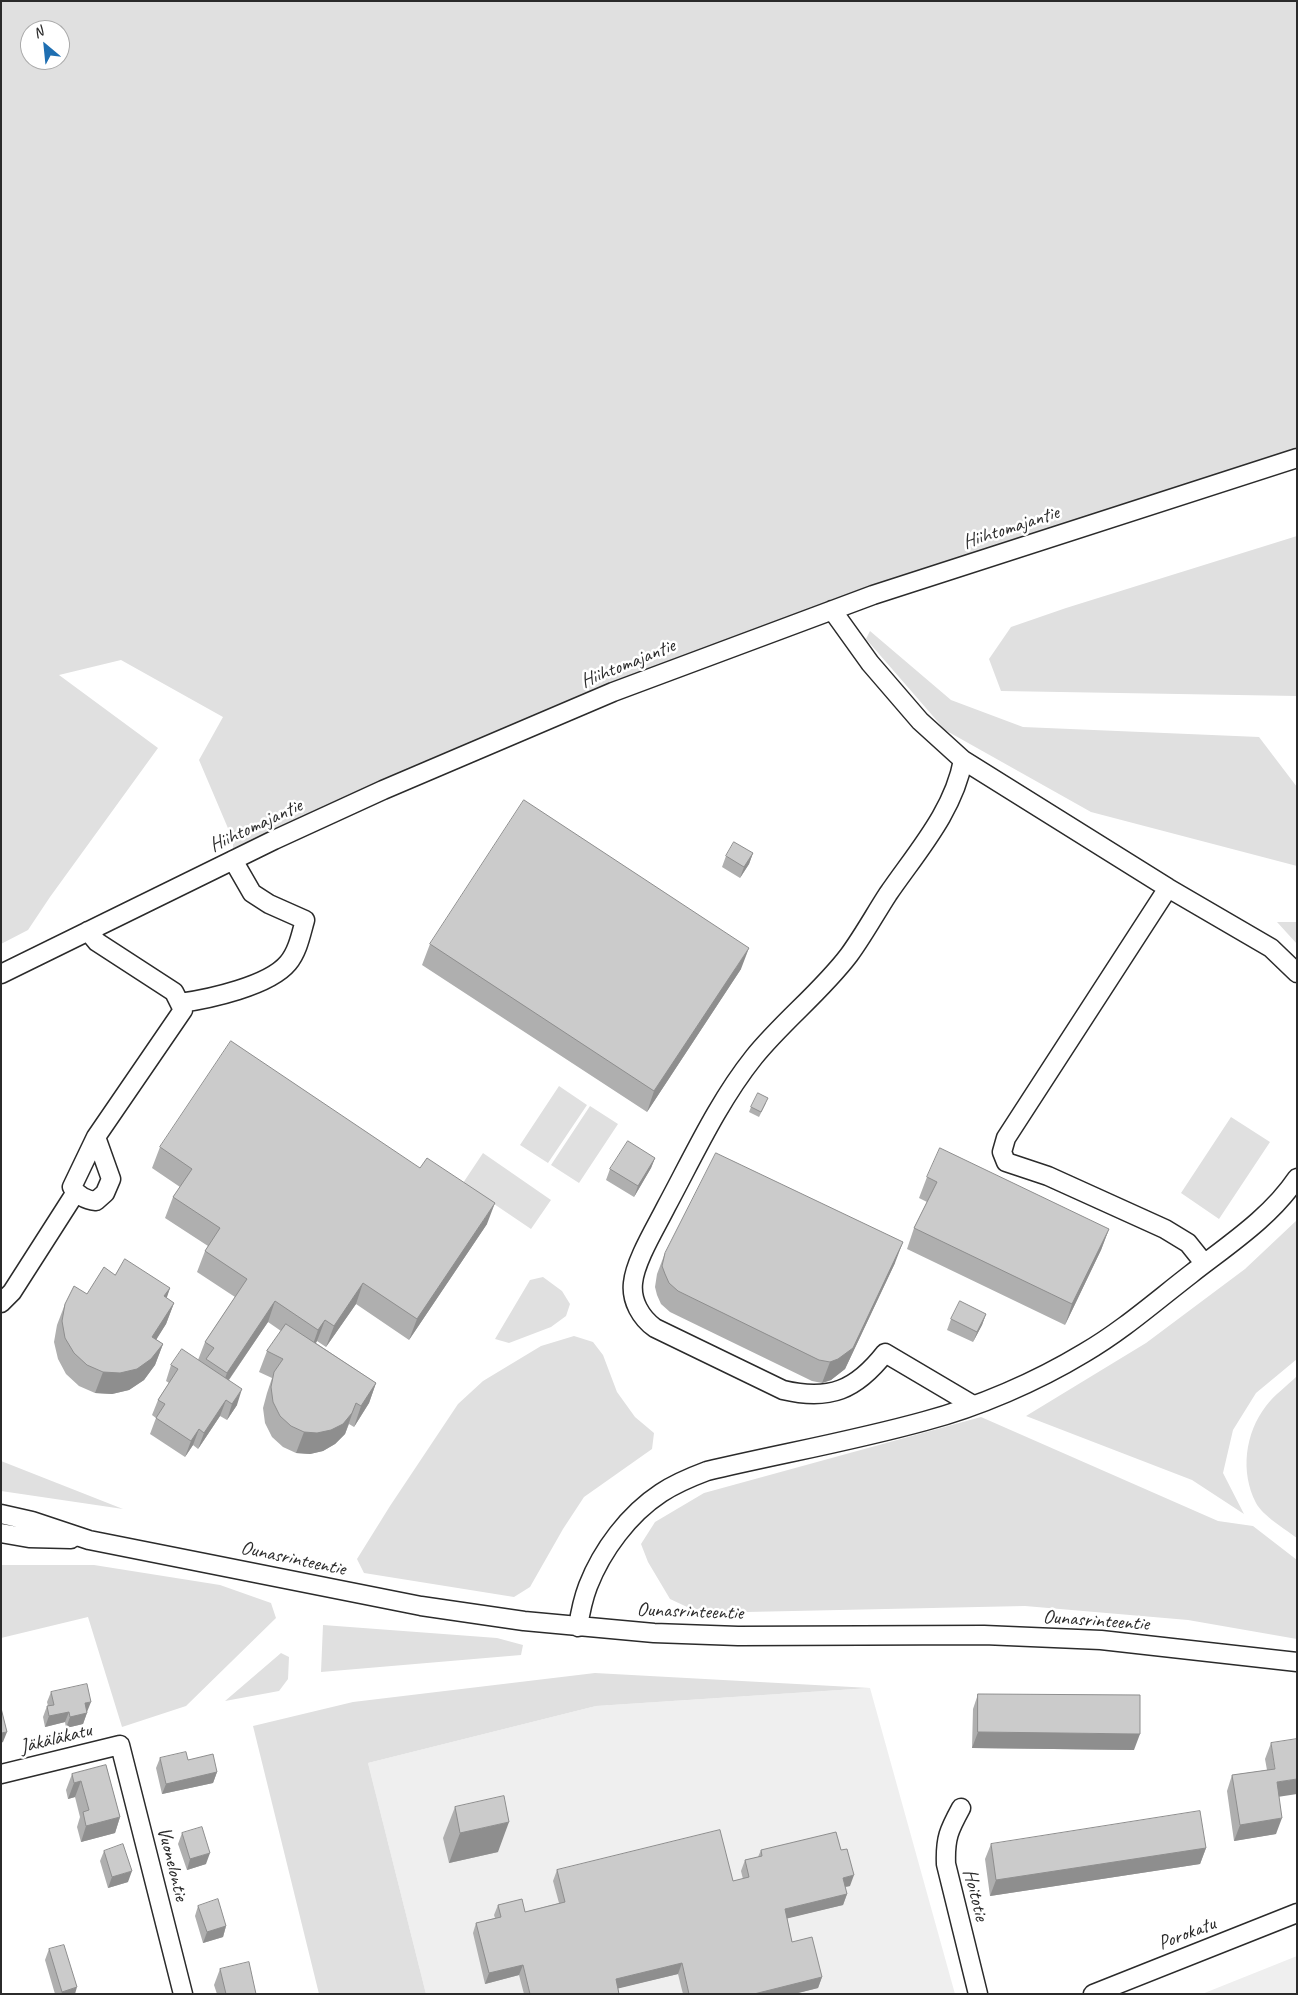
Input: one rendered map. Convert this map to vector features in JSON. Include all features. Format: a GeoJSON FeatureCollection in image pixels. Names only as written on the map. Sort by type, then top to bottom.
{"type":"FeatureCollection","features":[{"type":"Feature","properties":{"kind":"street","name":"Hiihtomajantie"},"geometry":{"type":"LineString","coordinates":[[1,974],[233,860],[383,790],[613,692],[873,595],[1297,458]]}},
{"type":"Feature","properties":{"kind":"street"},"geometry":{"type":"LineString","coordinates":[[832,610],[870,663],[920,721],[963,760],[1168,888],[1271,948],[1297,973]]}},
{"type":"Feature","properties":{"kind":"street"},"geometry":{"type":"LineString","coordinates":[[963,760],[950,800],[849,954],[810,999],[769,1039],[742,1073],[705,1135],[659,1221],[636,1268],[633,1283],[636,1304],[645,1321],[655,1328],[783,1390],[802,1395],[819,1395],[834,1392],[851,1385],[871,1371],[885,1353],[973,1404]]}},
{"type":"Feature","properties":{"kind":"street"},"geometry":{"type":"LineString","coordinates":[[180,1003],[208,999],[260,983],[285,966],[293,955],[305,920],[269,904],[252,893],[233,860]]}},
{"type":"Feature","properties":{"kind":"street"},"geometry":{"type":"LineString","coordinates":[[1168,888],[1006,1138],[1002,1152],[1006,1162],[1048,1176],[1165,1229],[1188,1243],[1204,1263]]}},
{"type":"Feature","properties":{"kind":"street"},"geometry":{"type":"LineString","coordinates":[[88,931],[97,942],[174,992],[183,1010],[96,1137],[72,1187],[88,1200],[96,1201],[105,1193],[111,1179],[96,1137]]}},
{"type":"Feature","properties":{"kind":"street"},"geometry":{"type":"LineString","coordinates":[[578,1627],[588,1586],[617,1534],[641,1510],[668,1489],[683,1480],[707,1472],[926,1421],[1014,1388],[1083,1354],[1110,1337],[1254,1225],[1279,1202],[1297,1178]]}},
{"type":"Feature","properties":{"kind":"street"},"geometry":{"type":"LineString","coordinates":[[1,1303],[12,1292],[76,1192]]}},
{"type":"Feature","properties":{"kind":"street","name":"Ounasrinteentie"},"geometry":{"type":"LineString","coordinates":[[1,1514],[32,1520],[89,1540],[421,1606],[578,1627],[654,1633],[738,1636],[984,1635],[1092,1640],[1297,1662]]}},
{"type":"Feature","properties":{"kind":"street","name":"Ounasrinteentie"},"geometry":{"type":"LineString","coordinates":[[1,1533],[29,1538],[89,1540]]}},
{"type":"Feature","properties":{"kind":"street","name":"Jäkäläkatu"},"geometry":{"type":"LineString","coordinates":[[1,1774],[120,1745]]}},
{"type":"Feature","properties":{"kind":"street","name":"Vuonelontie"},"geometry":{"type":"LineString","coordinates":[[120,1745],[183,1994]]}},
{"type":"Feature","properties":{"kind":"street","name":"Hoitotie"},"geometry":{"type":"LineString","coordinates":[[961,1808],[949,1829],[945,1844],[946,1864],[978,1994]]}},
{"type":"Feature","properties":{"kind":"street","name":"Porokatu"},"geometry":{"type":"LineString","coordinates":[[1093,1994],[1297,1913]]}},
{"type":"Feature","properties":{"kind":"shaded area"},"geometry":{"type":"Polygon","coordinates":[[[1,1],[1297,1],[1297,458],[780,629],[233,860],[233,840],[199,760],[223,717],[121,660],[59,675],[158,748],[28,930],[1,944],[1,1]]]}},
{"type":"Feature","properties":{"kind":"shaded area"},"geometry":{"type":"Polygon","coordinates":[[[1297,536],[1297,696],[1001,691],[989,659],[1011,627],[1297,536]]]}},
{"type":"Feature","properties":{"kind":"shaded area"},"geometry":{"type":"Polygon","coordinates":[[[870,631],[951,700],[1023,727],[1259,737],[1297,787],[1297,866],[1091,812],[945,730],[866,639],[870,631]]]}},
{"type":"Feature","properties":{"kind":"shaded area"},"geometry":{"type":"Polygon","coordinates":[[[1277,922],[1297,922],[1297,944],[1277,922]]]}},
{"type":"Feature","properties":{"kind":"shaded area"},"geometry":{"type":"Polygon","coordinates":[[[559,1086],[587,1105],[548,1163],[520,1145],[559,1086]]]}},
{"type":"Feature","properties":{"kind":"shaded area"},"geometry":{"type":"Polygon","coordinates":[[[590,1106],[618,1124],[579,1183],[551,1165],[590,1106]]]}},
{"type":"Feature","properties":{"kind":"shaded area"},"geometry":{"type":"Polygon","coordinates":[[[1231,1117],[1270,1142],[1219,1219],[1181,1193],[1231,1117]]]}},
{"type":"Feature","properties":{"kind":"shaded area"},"geometry":{"type":"Polygon","coordinates":[[[483,1153],[551,1200],[531,1229],[463,1183],[483,1153]]]}},
{"type":"Feature","properties":{"kind":"shaded area"},"geometry":{"type":"Polygon","coordinates":[[[1297,1220],[1297,1359],[1256,1393],[1233,1430],[1223,1473],[1244,1514],[1192,1480],[1026,1416],[1146,1343],[1245,1269],[1297,1220]]]}},
{"type":"Feature","properties":{"kind":"shaded area"},"geometry":{"type":"Polygon","coordinates":[[[543,1277],[562,1291],[570,1304],[566,1316],[551,1327],[509,1343],[495,1339],[530,1280],[543,1277]]]}},
{"type":"Feature","properties":{"kind":"shaded area"},"geometry":{"type":"Polygon","coordinates":[[[574,1336],[593,1342],[603,1355],[617,1392],[635,1417],[654,1433],[652,1449],[584,1497],[563,1529],[530,1587],[514,1597],[364,1573],[357,1559],[458,1404],[483,1381],[541,1346],[574,1336]]]}},
{"type":"Feature","properties":{"kind":"shaded area"},"geometry":{"type":"Polygon","coordinates":[[[1297,1376],[1297,1538],[1263,1512],[1256,1503],[1248,1479],[1247,1453],[1253,1428],[1266,1406],[1297,1376]]]}},
{"type":"Feature","properties":{"kind":"shaded area"},"geometry":{"type":"Polygon","coordinates":[[[981,1417],[1218,1521],[1253,1526],[1297,1560],[1297,1639],[1188,1620],[1025,1606],[700,1613],[670,1599],[648,1562],[641,1544],[655,1522],[704,1493],[981,1417]]]}},
{"type":"Feature","properties":{"kind":"shaded area"},"geometry":{"type":"Polygon","coordinates":[[[1,1461],[123,1509],[1,1491],[1,1461]]]}},
{"type":"Feature","properties":{"kind":"shaded area"},"geometry":{"type":"Polygon","coordinates":[[[1,1565],[94,1565],[220,1585],[271,1603],[276,1618],[186,1706],[122,1727],[88,1617],[1,1638],[1,1565]]]}},
{"type":"Feature","properties":{"kind":"shaded area"},"geometry":{"type":"Polygon","coordinates":[[[323,1625],[497,1638],[523,1645],[521,1655],[321,1672],[323,1625]]]}},
{"type":"Feature","properties":{"kind":"shaded area"},"geometry":{"type":"Polygon","coordinates":[[[281,1653],[289,1657],[288,1679],[279,1691],[225,1701],[281,1653]]]}},
{"type":"Feature","properties":{"kind":"shaded area"},"geometry":{"type":"Polygon","coordinates":[[[595,1673],[870,1688],[596,1706],[368,1763],[426,1994],[319,1994],[253,1726],[353,1702],[595,1673]]]}},
{"type":"Feature","properties":{"kind":"shaded area"},"geometry":{"type":"Polygon","coordinates":[[[870,1688],[955,1994],[426,1994],[368,1763],[596,1706],[870,1688]]]}},
{"type":"Feature","properties":{"kind":"shaded area"},"geometry":{"type":"Polygon","coordinates":[[[1297,1956],[1297,1994],[1202,1994],[1297,1956]]]}},
{"type":"Feature","properties":{"kind":"building"},"geometry":{"type":"Polygon","coordinates":[[[524,800],[749,948],[654,1091],[430,944],[524,800]]]}},
{"type":"Feature","properties":{"kind":"building"},"geometry":{"type":"Polygon","coordinates":[[[734,842],[753,853],[744,867],[726,856],[734,842]]]}},
{"type":"Feature","properties":{"kind":"building"},"geometry":{"type":"Polygon","coordinates":[[[231,1041],[420,1168],[427,1158],[495,1203],[417,1319],[363,1283],[334,1326],[325,1320],[318,1330],[275,1301],[227,1373],[206,1359],[214,1348],[205,1342],[247,1279],[205,1251],[220,1228],[173,1197],[192,1169],[160,1147],[231,1041]]]}},
{"type":"Feature","properties":{"kind":"building"},"geometry":{"type":"Polygon","coordinates":[[[758,1093],[768,1098],[761,1112],[751,1107],[758,1093]]]}},
{"type":"Feature","properties":{"kind":"building"},"geometry":{"type":"Polygon","coordinates":[[[628,1141],[655,1158],[638,1186],[610,1169],[628,1141]]]}},
{"type":"Feature","properties":{"kind":"building"},"geometry":{"type":"Polygon","coordinates":[[[940,1148],[1109,1229],[1072,1304],[914,1228],[937,1182],[927,1177],[940,1148]]]}},
{"type":"Feature","properties":{"kind":"building"},"geometry":{"type":"Polygon","coordinates":[[[716,1153],[903,1242],[853,1348],[838,1359],[830,1362],[819,1360],[678,1291],[669,1283],[662,1266],[665,1253],[716,1153]]]}},
{"type":"Feature","properties":{"kind":"building"},"geometry":{"type":"Polygon","coordinates":[[[125,1259],[170,1288],[164,1296],[174,1303],[152,1337],[163,1344],[151,1359],[137,1369],[120,1373],[103,1372],[87,1365],[74,1353],[65,1338],[62,1321],[65,1304],[74,1286],[87,1294],[104,1267],[115,1275],[125,1259]]]}},
{"type":"Feature","properties":{"kind":"building"},"geometry":{"type":"Polygon","coordinates":[[[960,1301],[986,1314],[977,1332],[951,1319],[960,1301]]]}},
{"type":"Feature","properties":{"kind":"building"},"geometry":{"type":"Polygon","coordinates":[[[286,1324],[376,1383],[361,1406],[356,1403],[352,1413],[343,1424],[331,1430],[317,1433],[304,1432],[291,1426],[280,1416],[273,1402],[271,1387],[274,1372],[283,1359],[267,1351],[286,1324]]]}},
{"type":"Feature","properties":{"kind":"building"},"geometry":{"type":"Polygon","coordinates":[[[182,1349],[242,1389],[232,1404],[226,1400],[204,1433],[199,1429],[191,1441],[156,1418],[165,1404],[158,1400],[178,1369],[171,1365],[182,1349]]]}},
{"type":"Feature","properties":{"kind":"building"},"geometry":{"type":"Polygon","coordinates":[[[87,1684],[91,1702],[85,1703],[87,1713],[70,1717],[69,1712],[49,1716],[47,1706],[54,1705],[51,1692],[87,1684]]]}},
{"type":"Feature","properties":{"kind":"building"},"geometry":{"type":"Polygon","coordinates":[[[978,1694],[1140,1695],[1140,1734],[978,1732],[978,1694]]]}},
{"type":"Feature","properties":{"kind":"building"},"geometry":{"type":"Polygon","coordinates":[[[1,1708],[7,1732],[1,1733],[1,1708]]]}},
{"type":"Feature","properties":{"kind":"building"},"geometry":{"type":"Polygon","coordinates":[[[1297,1739],[1297,1779],[1277,1782],[1282,1818],[1240,1825],[1232,1775],[1275,1769],[1271,1743],[1297,1739]]]}},
{"type":"Feature","properties":{"kind":"building"},"geometry":{"type":"Polygon","coordinates":[[[186,1752],[188,1760],[213,1754],[217,1772],[166,1784],[160,1758],[186,1752]]]}},
{"type":"Feature","properties":{"kind":"building"},"geometry":{"type":"Polygon","coordinates":[[[106,1765],[120,1817],[86,1826],[83,1812],[89,1810],[81,1781],[74,1783],[72,1774],[106,1765]]]}},
{"type":"Feature","properties":{"kind":"building"},"geometry":{"type":"Polygon","coordinates":[[[504,1796],[509,1822],[460,1833],[455,1807],[504,1796]]]}},
{"type":"Feature","properties":{"kind":"building"},"geometry":{"type":"Polygon","coordinates":[[[1200,1811],[1206,1848],[996,1880],[991,1844],[1200,1811]]]}},
{"type":"Feature","properties":{"kind":"building"},"geometry":{"type":"Polygon","coordinates":[[[202,1827],[210,1853],[190,1859],[182,1833],[202,1827]]]}},
{"type":"Feature","properties":{"kind":"building"},"geometry":{"type":"Polygon","coordinates":[[[720,1830],[733,1881],[749,1877],[745,1860],[762,1856],[761,1850],[836,1832],[841,1850],[847,1849],[854,1875],[843,1878],[847,1894],[785,1909],[792,1942],[812,1937],[822,1977],[754,1994],[689,1994],[682,1963],[616,1979],[619,1994],[530,1994],[523,1965],[489,1973],[476,1923],[501,1917],[498,1905],[522,1899],[525,1912],[565,1902],[557,1870],[720,1830]]]}},
{"type":"Feature","properties":{"kind":"building"},"geometry":{"type":"Polygon","coordinates":[[[123,1844],[132,1871],[112,1877],[104,1851],[123,1844]]]}},
{"type":"Feature","properties":{"kind":"building"},"geometry":{"type":"Polygon","coordinates":[[[218,1899],[226,1926],[207,1932],[198,1906],[218,1899]]]}},
{"type":"Feature","properties":{"kind":"building"},"geometry":{"type":"Polygon","coordinates":[[[64,1945],[77,1987],[62,1992],[49,1949],[64,1945]]]}},
{"type":"Feature","properties":{"kind":"building"},"geometry":{"type":"Polygon","coordinates":[[[249,1962],[256,1994],[226,1994],[220,1969],[249,1962]]]}}]}
